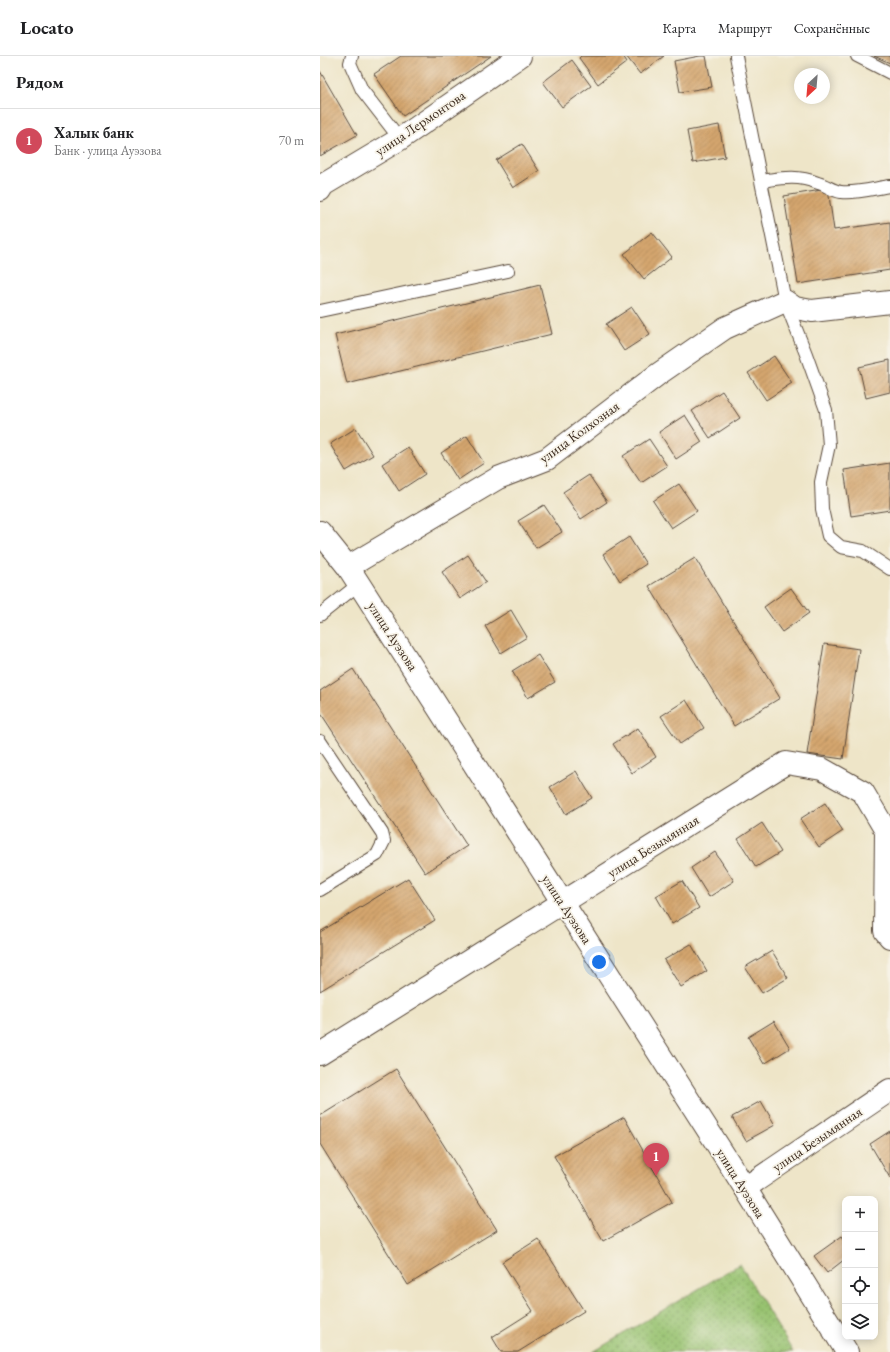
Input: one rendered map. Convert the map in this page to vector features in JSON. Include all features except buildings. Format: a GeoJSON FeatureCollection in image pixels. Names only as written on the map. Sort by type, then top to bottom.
{"type":"FeatureCollection","features":[{"type":"Feature","properties":{"kind":"street","name":"улица Лермонтова"},"geometry":{"type":"LineString","coordinates":[[320,190],[323,185],[400,138],[520,56]]}},
{"type":"Feature","properties":{"kind":"street"},"geometry":{"type":"LineString","coordinates":[[785,300],[795,308],[812,311],[890,302]]}},
{"type":"Feature","properties":{"kind":"street","name":"улица Колхозная"},"geometry":{"type":"LineString","coordinates":[[353,575],[498,478],[547,459],[657,375],[725,328],[785,300]]}},
{"type":"Feature","properties":{"kind":"street","name":"улица Ауэзова"},"geometry":{"type":"LineString","coordinates":[[320,532],[353,575],[745,1188],[847,1352]]}},
{"type":"Feature","properties":{"kind":"street","name":"улица Безымянная"},"geometry":{"type":"LineString","coordinates":[[320,1054],[786,763],[822,769],[863,792],[888,826],[885,931],[890,937]]}},
{"type":"Feature","properties":{"kind":"street","name":"улица Безымянная"},"geometry":{"type":"LineString","coordinates":[[745,1188],[890,1090]]}},
{"type":"Feature","properties":{"kind":"lane"},"geometry":{"type":"LineString","coordinates":[[352,56],[350,62],[362,90],[400,138]]}},
{"type":"Feature","properties":{"kind":"lane"},"geometry":{"type":"LineString","coordinates":[[736,56],[785,300],[826,410],[830,445],[821,482],[822,509],[828,536],[841,547],[863,551],[890,569]]}},
{"type":"Feature","properties":{"kind":"lane"},"geometry":{"type":"LineString","coordinates":[[857,56],[890,73]]}},
{"type":"Feature","properties":{"kind":"lane"},"geometry":{"type":"LineString","coordinates":[[761,181],[796,177],[820,183],[840,192],[861,191],[890,186]]}},
{"type":"Feature","properties":{"kind":"lane"},"geometry":{"type":"LineString","coordinates":[[320,311],[508,271]]}},
{"type":"Feature","properties":{"kind":"lane"},"geometry":{"type":"LineString","coordinates":[[320,615],[353,575]]}},
{"type":"Feature","properties":{"kind":"lane"},"geometry":{"type":"LineString","coordinates":[[320,742],[382,833],[384,841],[377,855],[320,890]]}},
{"type":"Feature","properties":{"kind":"green space"},"geometry":{"type":"Polygon","coordinates":[[[740,1264],[793,1352],[593,1352],[740,1264]]]}},
{"type":"Feature","properties":{"kind":"place","name":"Халык банк"},"geometry":{"type":"Point","coordinates":[656,1176]}}]}
